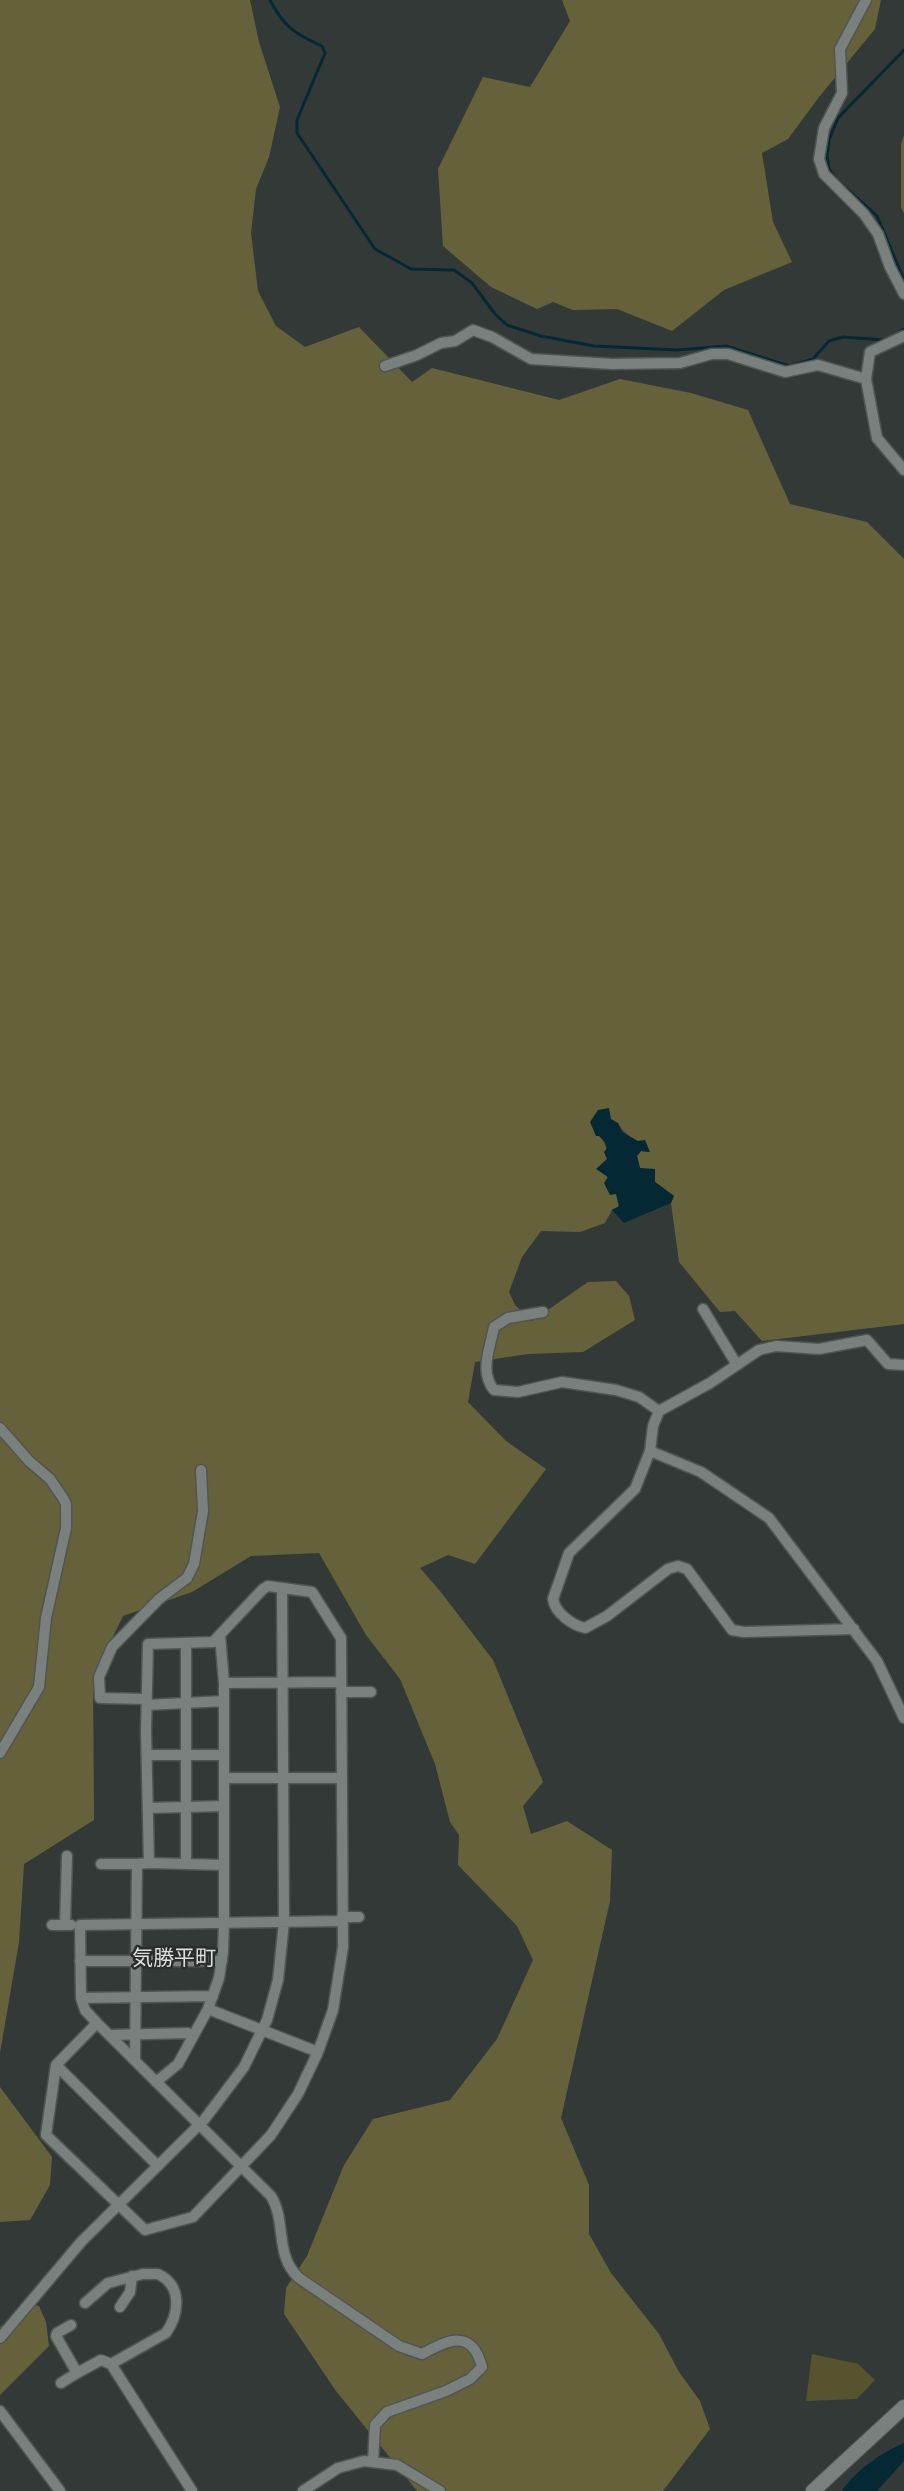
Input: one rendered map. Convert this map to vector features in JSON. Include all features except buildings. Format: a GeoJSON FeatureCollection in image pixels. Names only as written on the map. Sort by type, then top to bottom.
{"type":"FeatureCollection","features":[{"type":"Feature","properties":{"kind":"street"},"geometry":{"type":"LineString","coordinates":[[866,0],[840,49],[842,93],[824,128],[819,159],[824,174],[864,214],[878,234],[890,267],[904,294]]}},
{"type":"Feature","properties":{"kind":"street"},"geometry":{"type":"LineString","coordinates":[[385,366],[417,356],[441,343],[455,341],[473,330],[492,337],[531,360],[612,364],[680,363],[712,354],[728,354],[785,372],[818,365],[866,379]]}},
{"type":"Feature","properties":{"kind":"street"},"geometry":{"type":"LineString","coordinates":[[904,336],[870,352],[866,379],[877,438],[904,470]]}},
{"type":"Feature","properties":{"kind":"street"},"geometry":{"type":"LineString","coordinates":[[703,1309],[737,1365]]}},
{"type":"Feature","properties":{"kind":"street"},"geometry":{"type":"LineString","coordinates":[[543,1312],[508,1318],[494,1327],[485,1369],[489,1385],[494,1390],[518,1392],[562,1382],[582,1384],[639,1397],[659,1410]]}},
{"type":"Feature","properties":{"kind":"street"},"geometry":{"type":"LineString","coordinates":[[854,1629],[744,1632],[732,1630],[687,1569],[678,1566],[668,1569],[594,1625],[585,1628],[579,1627],[566,1618],[554,1605],[553,1599],[569,1553],[635,1489],[650,1451],[652,1426],[659,1410],[710,1383],[759,1350],[776,1346],[819,1349],[867,1340],[888,1364],[904,1365]]}},
{"type":"Feature","properties":{"kind":"street"},"geometry":{"type":"LineString","coordinates":[[0,1428],[29,1461],[50,1479],[66,1504],[66,1528],[46,1618],[39,1688],[0,1753]]}},
{"type":"Feature","properties":{"kind":"street"},"geometry":{"type":"LineString","coordinates":[[650,1451],[701,1472],[768,1518],[877,1661],[904,1718]]}},
{"type":"Feature","properties":{"kind":"street"},"geometry":{"type":"LineString","coordinates":[[201,1470],[203,1511],[194,1564],[187,1578],[159,1599],[112,1647],[99,1677],[100,1698],[147,1702],[224,1701]]}},
{"type":"Feature","properties":{"kind":"street"},"geometry":{"type":"LineString","coordinates":[[97,2023],[56,2065],[46,2134],[145,2230],[194,2217],[271,2135],[298,2094],[318,2052],[333,2010],[343,1947],[340,1635],[312,1592],[268,1586],[213,1642],[148,1644],[149,1863]]}},
{"type":"Feature","properties":{"kind":"street"},"geometry":{"type":"LineString","coordinates":[[0,2338],[53,2273],[199,2126],[244,2067],[262,2030],[278,1980],[284,1922],[282,1588]]}},
{"type":"Feature","properties":{"kind":"street"},"geometry":{"type":"LineString","coordinates":[[156,2082],[178,2064],[208,2008],[222,1961],[224,1683],[220,1635]]}},
{"type":"Feature","properties":{"kind":"street"},"geometry":{"type":"LineString","coordinates":[[186,1643],[186,1864]]}},
{"type":"Feature","properties":{"kind":"street"},"geometry":{"type":"LineString","coordinates":[[224,1683],[341,1687],[370,1692]]}},
{"type":"Feature","properties":{"kind":"street"},"geometry":{"type":"LineString","coordinates":[[147,1755],[224,1755]]}},
{"type":"Feature","properties":{"kind":"street"},"geometry":{"type":"LineString","coordinates":[[224,1778],[341,1778]]}},
{"type":"Feature","properties":{"kind":"street"},"geometry":{"type":"LineString","coordinates":[[148,1808],[224,1806]]}},
{"type":"Feature","properties":{"kind":"street"},"geometry":{"type":"LineString","coordinates":[[65,1925],[67,1856]]}},
{"type":"Feature","properties":{"kind":"street"},"geometry":{"type":"LineString","coordinates":[[101,1864],[224,1865]]}},
{"type":"Feature","properties":{"kind":"street"},"geometry":{"type":"LineString","coordinates":[[135,2061],[137,1864]]}},
{"type":"Feature","properties":{"kind":"street"},"geometry":{"type":"LineString","coordinates":[[52,1925],[138,1922],[284,1922],[359,1917]]}},
{"type":"Feature","properties":{"kind":"street"},"geometry":{"type":"LineString","coordinates":[[80,1924],[81,1998],[85,2010],[199,2126],[243,2166],[275,2201],[284,2256],[299,2278],[399,2346],[422,2354],[444,2342],[458,2339],[471,2345],[479,2356],[482,2367],[470,2379],[446,2391],[387,2412],[375,2425],[373,2462]]}},
{"type":"Feature","properties":{"kind":"street"},"geometry":{"type":"LineString","coordinates":[[80,1961],[222,1961]]}},
{"type":"Feature","properties":{"kind":"street"},"geometry":{"type":"LineString","coordinates":[[81,1998],[213,1996]]}},
{"type":"Feature","properties":{"kind":"street"},"geometry":{"type":"LineString","coordinates":[[208,2008],[318,2052]]}},
{"type":"Feature","properties":{"kind":"street"},"geometry":{"type":"LineString","coordinates":[[109,2035],[188,2033],[193,2036]]}},
{"type":"Feature","properties":{"kind":"street"},"geometry":{"type":"LineString","coordinates":[[56,2065],[158,2166]]}},
{"type":"Feature","properties":{"kind":"street"},"geometry":{"type":"LineString","coordinates":[[84,2303],[108,2283],[132,2276],[158,2274],[168,2281],[177,2300],[176,2316],[166,2333],[111,2364]]}},
{"type":"Feature","properties":{"kind":"street"},"geometry":{"type":"LineString","coordinates":[[120,2307],[130,2292],[132,2276]]}},
{"type":"Feature","properties":{"kind":"street"},"geometry":{"type":"LineString","coordinates":[[71,2325],[57,2333],[56,2336],[77,2373]]}},
{"type":"Feature","properties":{"kind":"street"},"geometry":{"type":"LineString","coordinates":[[61,2383],[101,2360],[111,2364],[192,2491]]}},
{"type":"Feature","properties":{"kind":"street"},"geometry":{"type":"LineString","coordinates":[[813,2491],[904,2407]]}},
{"type":"Feature","properties":{"kind":"street"},"geometry":{"type":"LineString","coordinates":[[0,2411],[60,2491]]}},
{"type":"Feature","properties":{"kind":"street"},"geometry":{"type":"LineString","coordinates":[[303,2491],[338,2468],[364,2461],[397,2465],[440,2491]]}},
{"type":"Feature","properties":{"kind":"shaded area"},"geometry":{"type":"Polygon","coordinates":[[[0,0],[250,0],[259,42],[280,107],[269,157],[256,189],[251,233],[258,291],[276,326],[305,347],[359,327],[412,382],[432,368],[559,400],[620,379],[691,393],[748,410],[790,504],[867,522],[904,559],[904,1324],[762,1341],[735,1311],[720,1312],[679,1262],[671,1203],[674,1196],[655,1182],[648,1170],[640,1168],[637,1156],[641,1151],[649,1152],[618,1123],[599,1135],[605,1143],[607,1152],[607,1159],[601,1166],[616,1193],[619,1207],[612,1210],[605,1223],[580,1232],[541,1231],[522,1257],[509,1292],[515,1305],[532,1321],[588,1282],[616,1281],[629,1296],[635,1320],[583,1352],[528,1354],[475,1362],[468,1402],[506,1441],[546,1469],[475,1564],[448,1555],[420,1568],[493,1660],[543,1782],[523,1806],[531,1834],[567,1821],[612,1850],[610,1901],[561,2118],[589,2185],[589,2234],[611,2273],[659,2334],[679,2372],[700,2401],[710,2429],[663,2491],[417,2491],[336,2391],[284,2314],[286,2288],[307,2256],[344,2165],[373,2119],[450,2100],[497,2039],[533,1960],[517,1926],[458,1865],[459,1835],[450,1822],[435,1764],[400,1679],[366,1635],[319,1553],[251,1556],[192,1592],[123,1616],[93,1678],[94,1820],[24,1864],[19,1942],[0,2053],[0,0]]]}},
{"type":"Feature","properties":{"kind":"shaded area"},"geometry":{"type":"Polygon","coordinates":[[[562,0],[881,0],[875,29],[788,139],[762,153],[773,222],[792,262],[724,290],[672,331],[617,309],[573,310],[553,302],[537,309],[491,287],[443,246],[438,169],[483,77],[530,87],[570,21],[562,0]]]}},
{"type":"Feature","properties":{"kind":"shaded area"},"geometry":{"type":"Polygon","coordinates":[[[904,135],[904,213],[901,208],[901,144],[904,135]]]}},
{"type":"Feature","properties":{"kind":"shaded area"},"geometry":{"type":"Polygon","coordinates":[[[0,2087],[52,2157],[50,2185],[30,2220],[0,2222],[0,2087]]]}},
{"type":"Feature","properties":{"kind":"shaded area"},"geometry":{"type":"Polygon","coordinates":[[[30,2304],[39,2306],[46,2322],[49,2346],[0,2395],[0,2327],[30,2304]]]}},
{"type":"Feature","properties":{"kind":"shaded area"},"geometry":{"type":"Polygon","coordinates":[[[812,2354],[858,2364],[875,2380],[857,2399],[806,2401],[812,2354]]]}},
{"type":"Feature","properties":{"kind":"water"},"geometry":{"type":"Polygon","coordinates":[[[609,1108],[611,1119],[618,1123],[622,1132],[638,1141],[645,1140],[650,1152],[641,1151],[637,1156],[640,1168],[655,1169],[655,1182],[674,1196],[671,1203],[624,1223],[612,1210],[619,1206],[616,1194],[610,1195],[604,1183],[608,1177],[596,1169],[607,1159],[604,1152],[607,1148],[605,1142],[596,1136],[590,1122],[598,1110],[609,1108]]]}},
{"type":"Feature","properties":{"kind":"water"},"geometry":{"type":"Polygon","coordinates":[[[904,2443],[904,2461],[877,2491],[842,2491],[854,2476],[870,2463],[904,2443]]]}},
{"type":"Feature","properties":{"kind":"waterway"},"geometry":{"type":"LineString","coordinates":[[270,0],[280,17],[291,29],[322,46],[325,53],[297,120],[297,133],[375,249],[411,269],[454,270],[472,283],[495,314],[507,325],[541,336],[594,346],[677,350],[726,346],[789,366],[813,359],[829,341],[843,337],[884,340]]}},
{"type":"Feature","properties":{"kind":"waterway"},"geometry":{"type":"LineString","coordinates":[[904,50],[838,118],[829,140],[827,156],[829,169],[836,179],[877,216],[904,280]]}},
{"type":"Feature","properties":{"kind":"waterway"},"geometry":{"type":"LineString","coordinates":[[893,336],[904,329]]}},
{"type":"Feature","properties":{"kind":"district","name":"気勝平町"},"geometry":{"type":"Point","coordinates":[174,1959]}}]}
